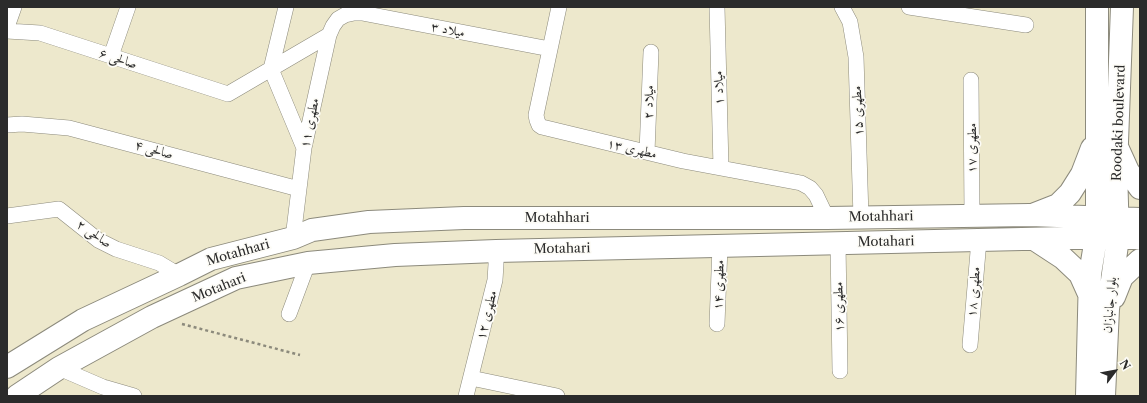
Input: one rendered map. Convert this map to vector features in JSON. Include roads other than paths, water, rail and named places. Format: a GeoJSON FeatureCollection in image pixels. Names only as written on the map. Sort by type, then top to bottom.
{"type":"FeatureCollection","features":[{"type":"Feature","properties":{"kind":"main road","name":"Roodaki boulevard"},"geometry":{"type":"LineString","coordinates":[[1097,7],[1097,136],[1107,228]]}},
{"type":"Feature","properties":{"kind":"main road","name":"Roodaki boulevard"},"geometry":{"type":"LineString","coordinates":[[1107,228],[1116,169],[1122,7]]}},
{"type":"Feature","properties":{"kind":"main road"},"geometry":{"type":"LineString","coordinates":[[1089,294],[1080,274],[1063,258],[1025,239],[1024,216],[1058,205],[1070,194],[1082,174],[1097,136]]}},
{"type":"Feature","properties":{"kind":"main road"},"geometry":{"type":"LineString","coordinates":[[1117,148],[1128,171],[1140,188]]}},
{"type":"Feature","properties":{"kind":"main road","name":"Motahhari"},"geometry":{"type":"LineString","coordinates":[[7,367],[83,320],[211,259],[293,238],[312,230],[369,222],[464,218],[827,218],[1024,216],[1107,228],[1140,219]]}},
{"type":"Feature","properties":{"kind":"main road","name":"Motahari"},"geometry":{"type":"LineString","coordinates":[[17,396],[59,368],[152,317],[236,278],[308,263],[395,255],[496,251],[1025,239],[1107,228],[1140,238]]}},
{"type":"Feature","properties":{"kind":"main road","name":"بلوار جانبازان"},"geometry":{"type":"LineString","coordinates":[[1087,396],[1090,274],[1107,228]]}},
{"type":"Feature","properties":{"kind":"main road","name":"بلوار جانبازان"},"geometry":{"type":"LineString","coordinates":[[1104,396],[1108,309],[1107,228]]}},
{"type":"Feature","properties":{"kind":"main road"},"geometry":{"type":"LineString","coordinates":[[1108,309],[1122,277],[1140,260]]}},
{"type":"Feature","properties":{"kind":"street"},"geometry":{"type":"LineString","coordinates":[[7,27],[14,7]]}},
{"type":"Feature","properties":{"kind":"street"},"geometry":{"type":"LineString","coordinates":[[111,56],[128,7]]}},
{"type":"Feature","properties":{"kind":"street"},"geometry":{"type":"LineString","coordinates":[[286,7],[271,69],[304,148]]}},
{"type":"Feature","properties":{"kind":"street","name":"مطهری ۱۳"},"geometry":{"type":"LineString","coordinates":[[559,7],[536,115],[539,125],[542,127],[683,161],[801,183],[810,188],[816,195],[827,218]]}},
{"type":"Feature","properties":{"kind":"street","name":"میلاد ۱"},"geometry":{"type":"LineString","coordinates":[[717,7],[721,168]]}},
{"type":"Feature","properties":{"kind":"street","name":"مطهری ۱۵"},"geometry":{"type":"LineString","coordinates":[[842,7],[850,22],[856,57],[861,217]]}},
{"type":"Feature","properties":{"kind":"street"},"geometry":{"type":"LineString","coordinates":[[909,7],[1026,25]]}},
{"type":"Feature","properties":{"kind":"street","name":"میلاد ۳"},"geometry":{"type":"LineString","coordinates":[[351,12],[550,49]]}},
{"type":"Feature","properties":{"kind":"street","name":"مطهری ۱۱"},"geometry":{"type":"LineString","coordinates":[[293,238],[304,148],[329,36],[333,26],[338,20],[351,12]]}},
{"type":"Feature","properties":{"kind":"street","name":"صالحی ۶"},"geometry":{"type":"LineString","coordinates":[[7,31],[40,33],[228,94],[271,69]]}},
{"type":"Feature","properties":{"kind":"street"},"geometry":{"type":"LineString","coordinates":[[271,69],[329,36]]}},
{"type":"Feature","properties":{"kind":"street","name":"میلاد ۲"},"geometry":{"type":"LineString","coordinates":[[647,152],[651,52]]}},
{"type":"Feature","properties":{"kind":"street","name":"مطهری ۱۷"},"geometry":{"type":"LineString","coordinates":[[971,80],[972,216]]}},
{"type":"Feature","properties":{"kind":"street","name":"صالحی ۴"},"geometry":{"type":"LineString","coordinates":[[7,125],[22,124],[69,128],[299,189]]}},
{"type":"Feature","properties":{"kind":"street","name":"صالحی ۲"},"geometry":{"type":"LineString","coordinates":[[7,216],[59,209],[98,240],[116,249],[159,263],[179,275]]}},
{"type":"Feature","properties":{"kind":"street","name":"مطهری ۱۸"},"geometry":{"type":"LineString","coordinates":[[970,345],[979,240]]}},
{"type":"Feature","properties":{"kind":"street","name":"مطهری ۱۶"},"geometry":{"type":"LineString","coordinates":[[838,243],[840,371]]}},
{"type":"Feature","properties":{"kind":"street","name":"مطهری ۱۴"},"geometry":{"type":"LineString","coordinates":[[717,324],[720,246]]}},
{"type":"Feature","properties":{"kind":"street","name":"مطهری ۱۲"},"geometry":{"type":"LineString","coordinates":[[466,396],[495,280],[496,251]]}},
{"type":"Feature","properties":{"kind":"street"},"geometry":{"type":"LineString","coordinates":[[289,314],[308,263]]}},
{"type":"Feature","properties":{"kind":"street"},"geometry":{"type":"LineString","coordinates":[[59,368],[102,387],[134,396]]}},
{"type":"Feature","properties":{"kind":"street"},"geometry":{"type":"LineString","coordinates":[[470,378],[557,396]]}}]}
